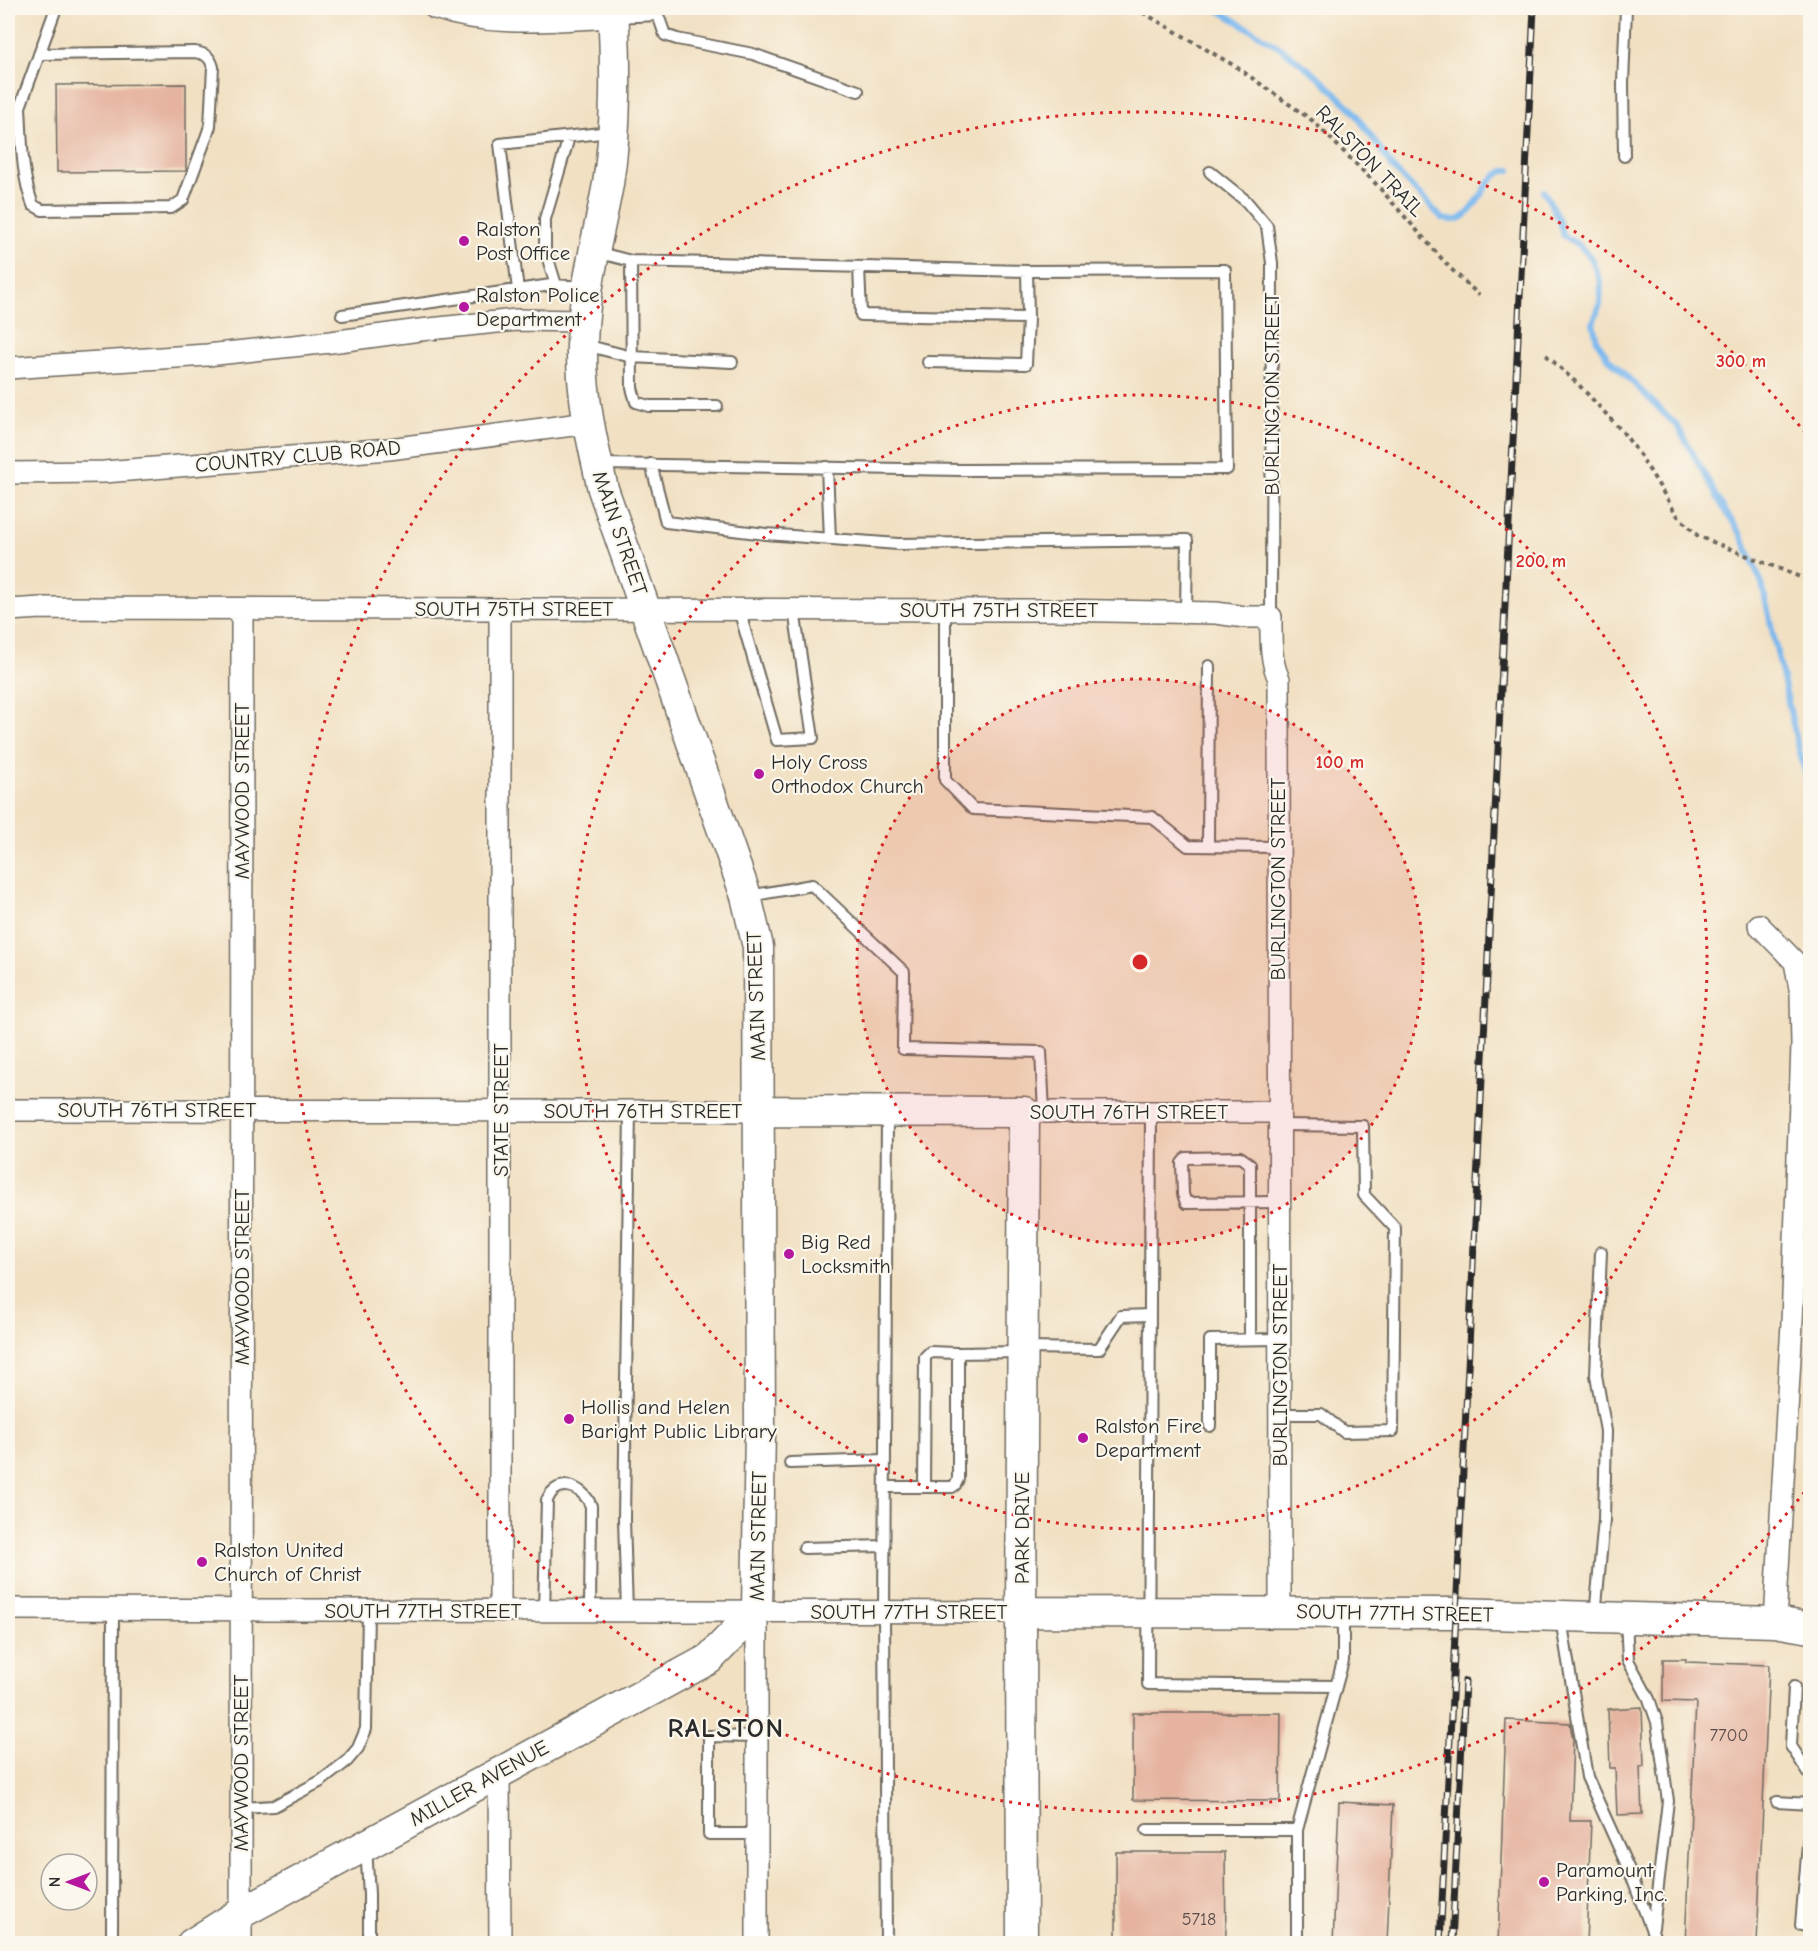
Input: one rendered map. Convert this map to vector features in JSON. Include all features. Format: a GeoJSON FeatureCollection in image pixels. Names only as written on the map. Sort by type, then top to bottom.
{"type":"FeatureCollection","features":[{"type":"Feature","properties":{"kind":"main road","name":"MAIN STREET"},"geometry":{"type":"LineString","coordinates":[[613,12],[614,132],[608,184],[587,288],[582,369],[588,423],[603,489],[754,921],[759,967],[760,1429],[757,1610]]}},
{"type":"Feature","properties":{"kind":"main road","name":"SOUTH 76TH STREET"},"geometry":{"type":"LineString","coordinates":[[759,1111],[1034,1112]]}},
{"type":"Feature","properties":{"kind":"main road","name":"PARK DRIVE"},"geometry":{"type":"LineString","coordinates":[[1022,1944],[1023,1350],[1034,1112]]}},
{"type":"Feature","properties":{"kind":"main road","name":"MILLER AVENUE"},"geometry":{"type":"LineString","coordinates":[[192,1944],[241,1913],[709,1659],[757,1610]]}},
{"type":"Feature","properties":{"kind":"main road","name":"SOUTH 77TH STREET"},"geometry":{"type":"LineString","coordinates":[[1021,1612],[1343,1612],[1626,1617],[1775,1622],[1810,1628]]}},
{"type":"Feature","properties":{"kind":"street"},"geometry":{"type":"LineString","coordinates":[[435,8],[470,17],[520,21],[613,12]]}},
{"type":"Feature","properties":{"kind":"street"},"geometry":{"type":"LineString","coordinates":[[8,368],[207,355],[516,320],[583,332]]}},
{"type":"Feature","properties":{"kind":"street","name":"COUNTRY CLUB ROAD"},"geometry":{"type":"LineString","coordinates":[[8,473],[104,472],[389,449],[588,423]]}},
{"type":"Feature","properties":{"kind":"street","name":"SOUTH 75TH STREET"},"geometry":{"type":"LineString","coordinates":[[8,610],[42,608],[945,610],[1186,612],[1271,617]]}},
{"type":"Feature","properties":{"kind":"street","name":"STATE STREET"},"geometry":{"type":"LineString","coordinates":[[500,609],[500,1611]]}},
{"type":"Feature","properties":{"kind":"street","name":"MAYWOOD STREET"},"geometry":{"type":"LineString","coordinates":[[241,1944],[242,610]]}},
{"type":"Feature","properties":{"kind":"street","name":"BURLINGTON STREET"},"geometry":{"type":"LineString","coordinates":[[1271,617],[1271,646],[1275,673],[1279,679],[1280,1612]]}},
{"type":"Feature","properties":{"kind":"street"},"geometry":{"type":"LineString","coordinates":[[1759,925],[1794,962],[1802,994],[1792,1323],[1775,1622]]}},
{"type":"Feature","properties":{"kind":"street","name":"SOUTH 76TH STREET"},"geometry":{"type":"LineString","coordinates":[[8,1110],[759,1111]]}},
{"type":"Feature","properties":{"kind":"street","name":"SOUTH 76TH STREET"},"geometry":{"type":"LineString","coordinates":[[1034,1112],[1151,1112],[1279,1118]]}},
{"type":"Feature","properties":{"kind":"street","name":"SOUTH 77TH STREET"},"geometry":{"type":"LineString","coordinates":[[8,1610],[1021,1612]]}},
{"type":"Feature","properties":{"kind":"street","name":"MAIN STREET"},"geometry":{"type":"LineString","coordinates":[[757,1610],[757,1944]]}},
{"type":"Feature","properties":{"kind":"street"},"geometry":{"type":"LineString","coordinates":[[499,1772],[500,1944]]}},
{"type":"Feature","properties":{"kind":"lane"},"geometry":{"type":"LineString","coordinates":[[39,54],[195,52],[211,58],[213,67],[210,126],[183,200],[171,208],[42,210],[33,206],[26,188],[20,106],[39,54],[56,8]]}},
{"type":"Feature","properties":{"kind":"lane"},"geometry":{"type":"LineString","coordinates":[[1624,156],[1623,84],[1626,8]]}},
{"type":"Feature","properties":{"kind":"lane"},"geometry":{"type":"LineString","coordinates":[[613,12],[659,11],[665,34],[677,39],[753,54],[858,91]]}},
{"type":"Feature","properties":{"kind":"lane"},"geometry":{"type":"LineString","coordinates":[[8,107],[20,106]]}},
{"type":"Feature","properties":{"kind":"lane"},"geometry":{"type":"LineString","coordinates":[[518,290],[500,144],[614,132]]}},
{"type":"Feature","properties":{"kind":"lane"},"geometry":{"type":"LineString","coordinates":[[556,285],[546,249],[545,219],[569,137]]}},
{"type":"Feature","properties":{"kind":"lane","name":"BURLINGTON STREET"},"geometry":{"type":"LineString","coordinates":[[1210,172],[1246,201],[1267,226],[1272,263],[1271,617]]}},
{"type":"Feature","properties":{"kind":"lane"},"geometry":{"type":"LineString","coordinates":[[594,251],[631,261],[1027,271],[1225,270],[1227,469],[962,470],[596,464]]}},
{"type":"Feature","properties":{"kind":"lane"},"geometry":{"type":"LineString","coordinates":[[631,261],[632,388],[636,402],[649,406],[717,406]]}},
{"type":"Feature","properties":{"kind":"lane"},"geometry":{"type":"LineString","coordinates":[[859,267],[861,315],[1028,318]]}},
{"type":"Feature","properties":{"kind":"lane"},"geometry":{"type":"LineString","coordinates":[[928,362],[1026,364],[1027,271]]}},
{"type":"Feature","properties":{"kind":"lane"},"geometry":{"type":"LineString","coordinates":[[342,315],[556,285],[587,288]]}},
{"type":"Feature","properties":{"kind":"lane"},"geometry":{"type":"LineString","coordinates":[[583,332],[632,357],[732,362]]}},
{"type":"Feature","properties":{"kind":"lane"},"geometry":{"type":"LineString","coordinates":[[651,464],[666,522],[766,534],[898,544],[1187,540],[1186,612]]}},
{"type":"Feature","properties":{"kind":"lane"},"geometry":{"type":"LineString","coordinates":[[827,466],[830,539]]}},
{"type":"Feature","properties":{"kind":"lane"},"geometry":{"type":"LineString","coordinates":[[739,610],[777,740],[813,738],[794,610]]}},
{"type":"Feature","properties":{"kind":"lane"},"geometry":{"type":"LineString","coordinates":[[945,610],[945,780],[973,809],[1152,817],[1188,846],[1278,847]]}},
{"type":"Feature","properties":{"kind":"lane"},"geometry":{"type":"LineString","coordinates":[[1208,846],[1209,666]]}},
{"type":"Feature","properties":{"kind":"lane"},"geometry":{"type":"LineString","coordinates":[[746,896],[812,885],[904,972],[903,1049],[1041,1052],[1034,1112]]}},
{"type":"Feature","properties":{"kind":"lane"},"geometry":{"type":"LineString","coordinates":[[627,1611],[624,1520],[630,1111]]}},
{"type":"Feature","properties":{"kind":"lane"},"geometry":{"type":"LineString","coordinates":[[886,1944],[884,1612],[887,1111]]}},
{"type":"Feature","properties":{"kind":"lane"},"geometry":{"type":"LineString","coordinates":[[1151,1112],[1148,1684],[1336,1686]]}},
{"type":"Feature","properties":{"kind":"lane"},"geometry":{"type":"LineString","coordinates":[[1279,1118],[1363,1126],[1364,1195],[1395,1228],[1394,1431],[1344,1431],[1321,1414],[1280,1414]]}},
{"type":"Feature","properties":{"kind":"lane"},"geometry":{"type":"LineString","coordinates":[[1250,1339],[1251,1202],[1250,1164],[1240,1157],[1186,1158],[1182,1163],[1183,1194],[1186,1203],[1251,1202],[1280,1202]]}},
{"type":"Feature","properties":{"kind":"lane"},"geometry":{"type":"LineString","coordinates":[[1595,1617],[1604,1520],[1606,1431],[1596,1375],[1601,1252]]}},
{"type":"Feature","properties":{"kind":"lane"},"geometry":{"type":"LineString","coordinates":[[924,1487],[925,1357],[930,1352],[1100,1348],[1121,1316],[1150,1316]]}},
{"type":"Feature","properties":{"kind":"lane"},"geometry":{"type":"LineString","coordinates":[[1210,1426],[1210,1340],[1280,1339]]}},
{"type":"Feature","properties":{"kind":"lane"},"geometry":{"type":"LineString","coordinates":[[885,1487],[952,1487],[955,1485],[957,1479],[958,1358],[956,1353]]}},
{"type":"Feature","properties":{"kind":"lane"},"geometry":{"type":"LineString","coordinates":[[790,1463],[885,1460]]}},
{"type":"Feature","properties":{"kind":"lane"},"geometry":{"type":"LineString","coordinates":[[544,1611],[547,1500],[550,1492],[560,1487],[573,1487],[587,1494],[591,1506],[590,1611]]}},
{"type":"Feature","properties":{"kind":"lane"},"geometry":{"type":"LineString","coordinates":[[804,1548],[885,1546]]}},
{"type":"Feature","properties":{"kind":"lane"},"geometry":{"type":"LineString","coordinates":[[113,1610],[112,1936],[114,1944]]}},
{"type":"Feature","properties":{"kind":"lane"},"geometry":{"type":"LineString","coordinates":[[241,1808],[274,1806],[321,1780],[347,1761],[358,1748],[366,1729],[368,1611]]}},
{"type":"Feature","properties":{"kind":"lane"},"geometry":{"type":"LineString","coordinates":[[1298,1944],[1298,1830],[1343,1661],[1343,1612]]}},
{"type":"Feature","properties":{"kind":"lane"},"geometry":{"type":"LineString","coordinates":[[1561,1616],[1587,1777],[1630,1872],[1658,1944]]}},
{"type":"Feature","properties":{"kind":"lane"},"geometry":{"type":"LineString","coordinates":[[1626,1617],[1628,1660],[1649,1699],[1657,1722],[1668,1801],[1653,1931]]}},
{"type":"Feature","properties":{"kind":"lane"},"geometry":{"type":"LineString","coordinates":[[1794,1687],[1791,1746],[1810,1775]]}},
{"type":"Feature","properties":{"kind":"lane"},"geometry":{"type":"LineString","coordinates":[[757,1737],[709,1736],[709,1834],[757,1834]]}},
{"type":"Feature","properties":{"kind":"lane"},"geometry":{"type":"LineString","coordinates":[[1777,1802],[1810,1804]]}},
{"type":"Feature","properties":{"kind":"lane"},"geometry":{"type":"LineString","coordinates":[[1810,1821],[1802,1925],[1810,1926]]}},
{"type":"Feature","properties":{"kind":"lane"},"geometry":{"type":"LineString","coordinates":[[1147,1830],[1298,1830]]}},
{"type":"Feature","properties":{"kind":"lane"},"geometry":{"type":"LineString","coordinates":[[365,1845],[369,1894],[369,1944]]}},
{"type":"Feature","properties":{"kind":"path","name":"RALSTON TRAIL"},"geometry":{"type":"LineString","coordinates":[[1135,8],[1235,66],[1313,121],[1376,184],[1449,268],[1479,295]]}},
{"type":"Feature","properties":{"kind":"path"},"geometry":{"type":"LineString","coordinates":[[1546,355],[1579,385],[1622,431],[1640,455],[1677,515],[1698,536],[1810,580]]}},
{"type":"Feature","properties":{"kind":"building"},"geometry":{"type":"Polygon","coordinates":[[[186,84],[186,171],[57,172],[56,85],[186,84]]]}},
{"type":"Feature","properties":{"kind":"building"},"geometry":{"type":"Polygon","coordinates":[[[1663,1659],[1769,1665],[1757,1944],[1685,1944],[1696,1702],[1663,1701],[1663,1659]]]}},
{"type":"Feature","properties":{"kind":"building"},"geometry":{"type":"Polygon","coordinates":[[[1642,1707],[1644,1766],[1640,1767],[1642,1814],[1617,1815],[1615,1768],[1610,1768],[1608,1709],[1642,1707]]]}},
{"type":"Feature","properties":{"kind":"building"},"geometry":{"type":"Polygon","coordinates":[[[1133,1713],[1281,1713],[1280,1801],[1133,1800],[1133,1713]]]}},
{"type":"Feature","properties":{"kind":"building","name":"Paramount Parking, Inc."},"geometry":{"type":"Polygon","coordinates":[[[1506,1720],[1570,1723],[1573,1740],[1570,1821],[1591,1821],[1586,1944],[1498,1944],[1506,1720]]]}},
{"type":"Feature","properties":{"kind":"building"},"geometry":{"type":"Polygon","coordinates":[[[1339,1802],[1393,1805],[1387,1944],[1333,1944],[1339,1802]]]}},
{"type":"Feature","properties":{"kind":"building"},"geometry":{"type":"Polygon","coordinates":[[[1116,1852],[1225,1852],[1226,1944],[1116,1944],[1116,1852]]]}},
{"type":"Feature","properties":{"kind":"waterway"},"geometry":{"type":"LineString","coordinates":[[1215,8],[1281,48],[1320,78],[1353,110],[1393,168],[1442,218],[1454,220],[1464,217],[1491,180],[1499,173],[1510,170]]}},
{"type":"Feature","properties":{"kind":"waterway"},"geometry":{"type":"LineString","coordinates":[[1544,191],[1558,218],[1563,235],[1580,246],[1591,258],[1601,283],[1600,304],[1593,323],[1597,341],[1608,358],[1678,427],[1725,511],[1741,534],[1762,584],[1810,791]]}},
{"type":"Feature","properties":{"kind":"railway"},"geometry":{"type":"LineString","coordinates":[[1440,1944],[1534,8]]}},
{"type":"Feature","properties":{"kind":"railway"},"geometry":{"type":"LineString","coordinates":[[1452,1944],[1465,1681]]}},
{"type":"Feature","properties":{"kind":"place","name":"Ralston Post Office"},"geometry":{"type":"Point","coordinates":[464,241]}},
{"type":"Feature","properties":{"kind":"place","name":"Ralston Police Department"},"geometry":{"type":"Point","coordinates":[464,307]}},
{"type":"Feature","properties":{"kind":"place","name":"Holy Cross Orthodox Church"},"geometry":{"type":"Point","coordinates":[759,774]}},
{"type":"Feature","properties":{"kind":"place","name":"Big Red Locksmith"},"geometry":{"type":"Point","coordinates":[789,1254]}},
{"type":"Feature","properties":{"kind":"place","name":"Hollis and Helen Baright Public Library"},"geometry":{"type":"Point","coordinates":[569,1419]}},
{"type":"Feature","properties":{"kind":"place","name":"Ralston Fire Department"},"geometry":{"type":"Point","coordinates":[1083,1438]}},
{"type":"Feature","properties":{"kind":"place","name":"Ralston United Church of Christ"},"geometry":{"type":"Point","coordinates":[202,1562]}},
{"type":"Feature","properties":{"kind":"place","name":"Paramount Parking, Inc."},"geometry":{"type":"Point","coordinates":[1544,1882]}},
{"type":"Feature","properties":{"kind":"district","name":"RALSTON"},"geometry":{"type":"Point","coordinates":[726,1728]}}]}
